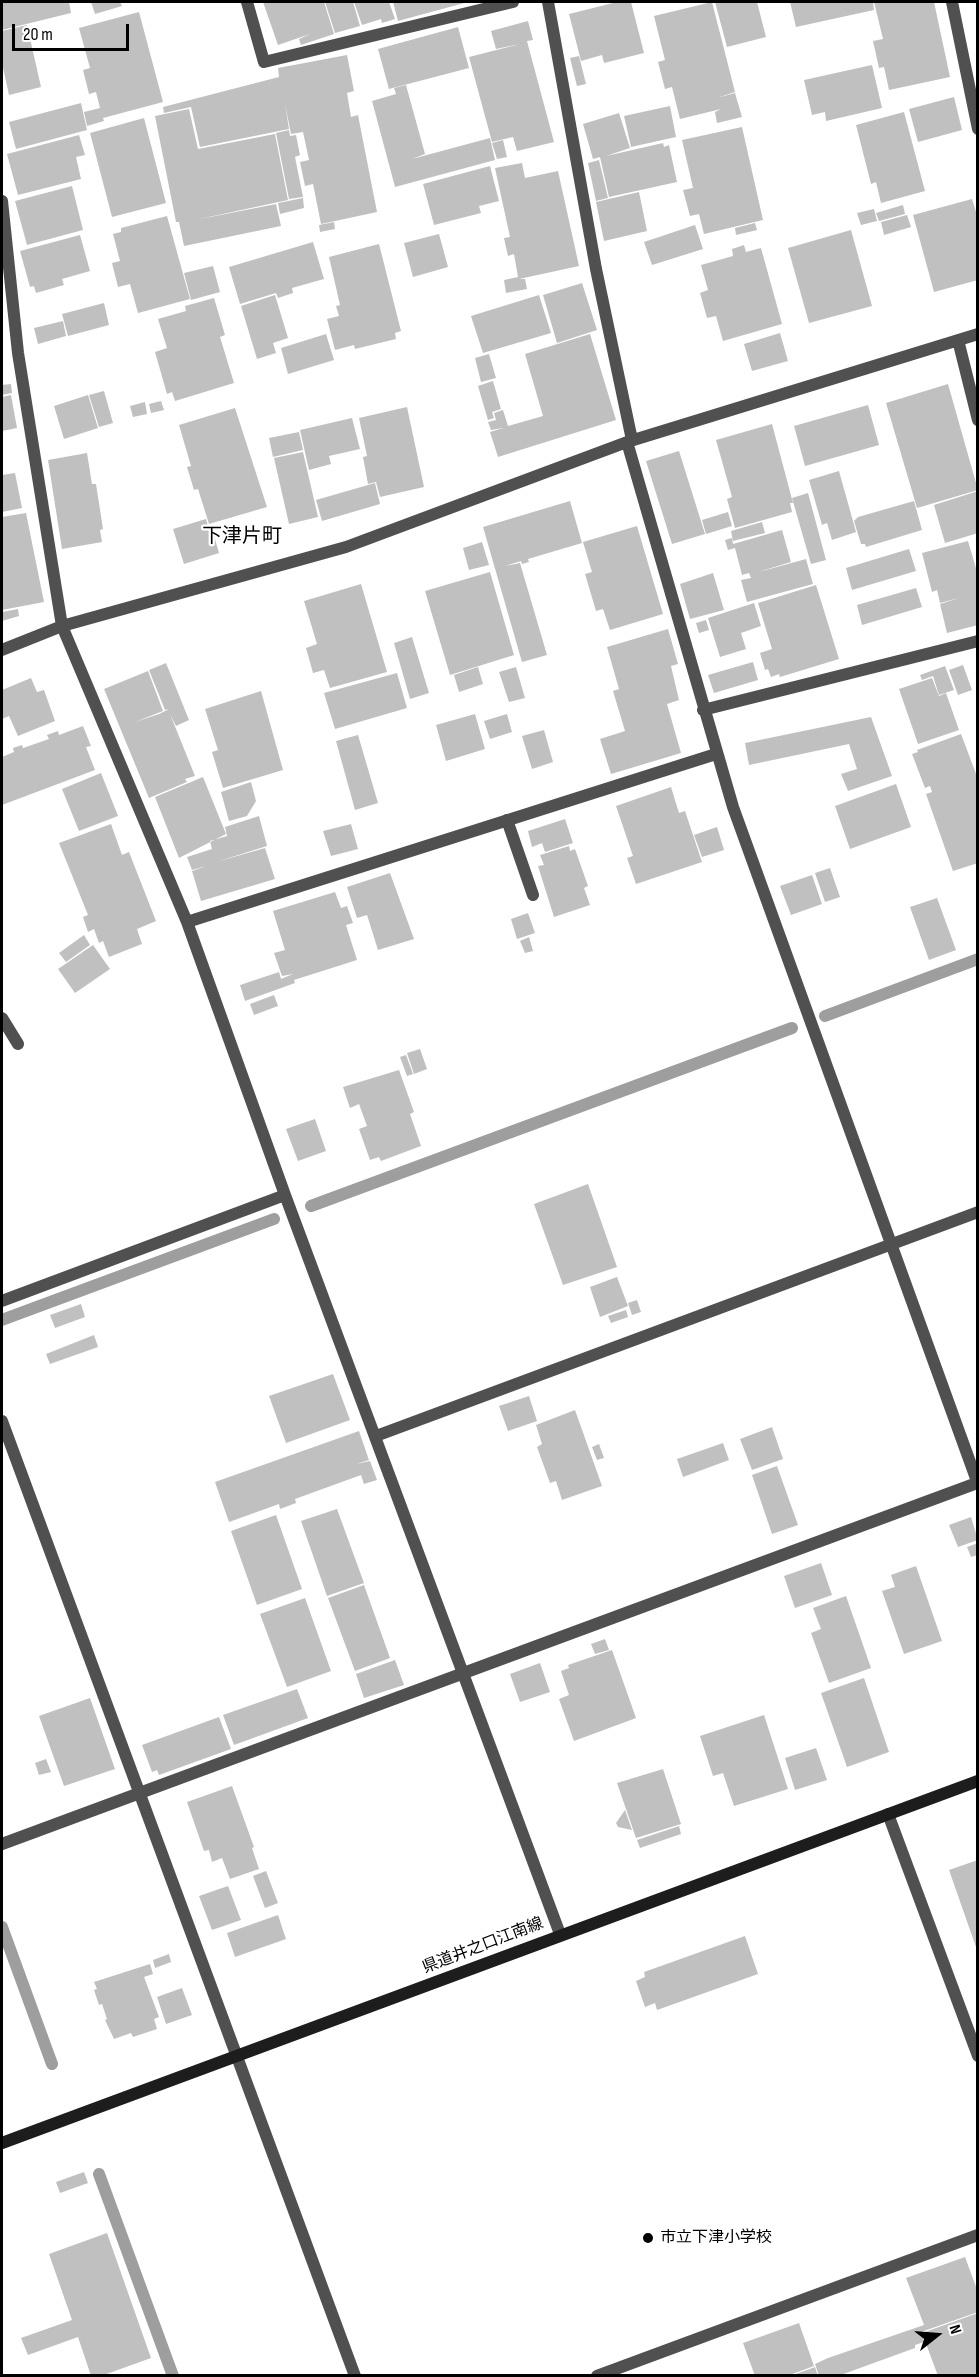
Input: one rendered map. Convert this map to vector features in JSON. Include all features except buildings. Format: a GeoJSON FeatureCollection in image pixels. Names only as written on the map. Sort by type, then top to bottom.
{"type":"FeatureCollection","features":[{"type":"Feature","properties":{"kind":"main road","name":"県道井之口江南線"},"geometry":{"type":"LineString","coordinates":[[2,2143],[237,2057],[560,1934],[978,1781]]}},
{"type":"Feature","properties":{"kind":"street"},"geometry":{"type":"LineString","coordinates":[[247,2],[264,62],[513,2]]}},
{"type":"Feature","properties":{"kind":"street"},"geometry":{"type":"LineString","coordinates":[[2,1844],[977,1484],[716,754],[703,710],[629,441],[548,2]]}},
{"type":"Feature","properties":{"kind":"street"},"geometry":{"type":"LineString","coordinates":[[952,2],[978,129]]}},
{"type":"Feature","properties":{"kind":"street"},"geometry":{"type":"LineString","coordinates":[[2,201],[18,353],[63,626],[187,922],[285,1195],[560,1934]]}},
{"type":"Feature","properties":{"kind":"street"},"geometry":{"type":"LineString","coordinates":[[2,650],[63,626],[346,548],[629,441],[978,334]]}},
{"type":"Feature","properties":{"kind":"street"},"geometry":{"type":"LineString","coordinates":[[958,340],[978,420]]}},
{"type":"Feature","properties":{"kind":"street"},"geometry":{"type":"LineString","coordinates":[[703,710],[978,641]]}},
{"type":"Feature","properties":{"kind":"street"},"geometry":{"type":"LineString","coordinates":[[187,922],[716,754]]}},
{"type":"Feature","properties":{"kind":"street"},"geometry":{"type":"LineString","coordinates":[[507,820],[532,895]]}},
{"type":"Feature","properties":{"kind":"street"},"geometry":{"type":"LineString","coordinates":[[2,1018],[18,1044]]}},
{"type":"Feature","properties":{"kind":"street"},"geometry":{"type":"LineString","coordinates":[[2,1301],[285,1195]]}},
{"type":"Feature","properties":{"kind":"street"},"geometry":{"type":"LineString","coordinates":[[376,1436],[978,1212]]}},
{"type":"Feature","properties":{"kind":"street"},"geometry":{"type":"LineString","coordinates":[[2,1421],[355,2376]]}},
{"type":"Feature","properties":{"kind":"street"},"geometry":{"type":"LineString","coordinates":[[888,1814],[978,2056]]}},
{"type":"Feature","properties":{"kind":"street"},"geometry":{"type":"LineString","coordinates":[[597,2376],[978,2235]]}},
{"type":"Feature","properties":{"kind":"waterway"},"geometry":{"type":"LineString","coordinates":[[825,1016],[978,959]]}},
{"type":"Feature","properties":{"kind":"waterway"},"geometry":{"type":"LineString","coordinates":[[311,1206],[792,1028]]}},
{"type":"Feature","properties":{"kind":"waterway"},"geometry":{"type":"LineString","coordinates":[[2,1320],[274,1219]]}},
{"type":"Feature","properties":{"kind":"waterway"},"geometry":{"type":"LineString","coordinates":[[2,1927],[52,2064]]}},
{"type":"Feature","properties":{"kind":"waterway"},"geometry":{"type":"LineString","coordinates":[[99,2174],[173,2376]]}},
{"type":"Feature","properties":{"kind":"place","name":"市立下津小学校"},"geometry":{"type":"Point","coordinates":[648,2238]}},
{"type":"Feature","properties":{"kind":"district","name":"下津片町"},"geometry":{"type":"Point","coordinates":[242,537]}}]}
